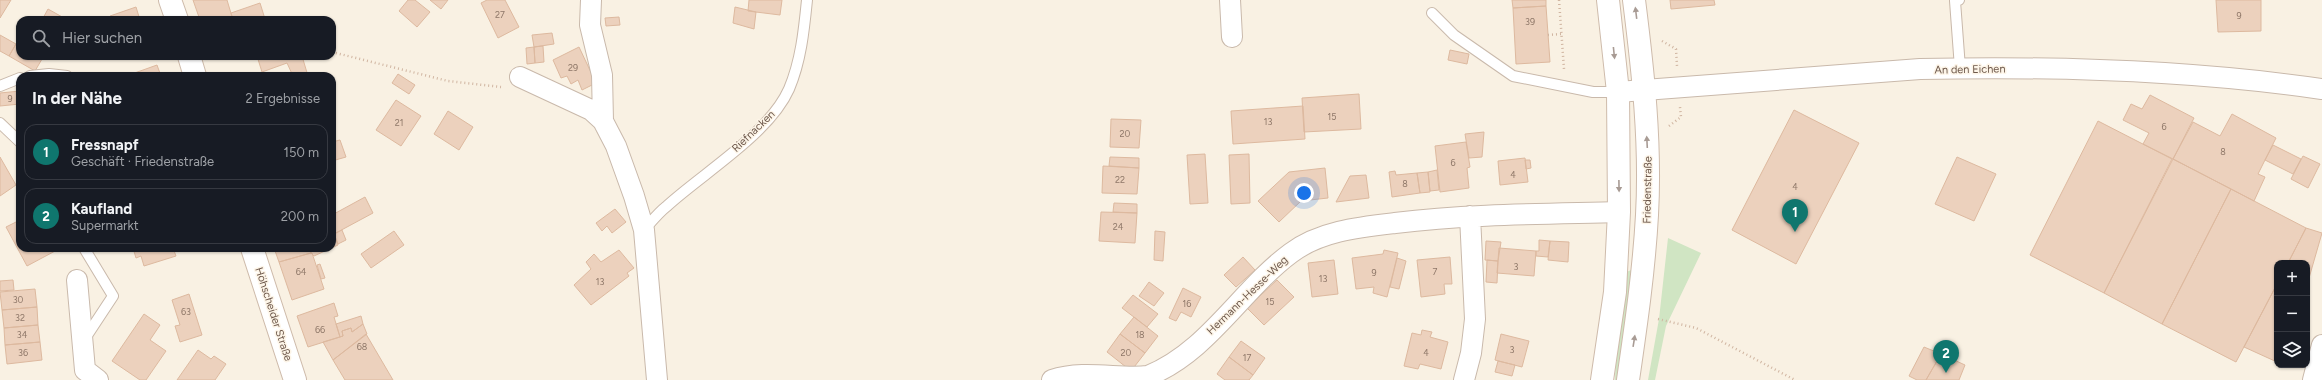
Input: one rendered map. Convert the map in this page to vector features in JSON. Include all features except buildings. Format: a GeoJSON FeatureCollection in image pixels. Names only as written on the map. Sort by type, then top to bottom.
{"type":"FeatureCollection","features":[{"type":"Feature","properties":{"kind":"main road"},"geometry":{"type":"LineString","coordinates":[[170,0],[176,16]]}},
{"type":"Feature","properties":{"kind":"main road"},"geometry":{"type":"LineString","coordinates":[[1602,380],[1615,292],[1619,212],[1618,92],[1608,0]]}},
{"type":"Feature","properties":{"kind":"main road","name":"Friedenstraße"},"geometry":{"type":"LineString","coordinates":[[1628,380],[1642,293],[1647,213],[1648,154],[1644,90],[1634,0]]}},
{"type":"Feature","properties":{"kind":"main road"},"geometry":{"type":"LineString","coordinates":[[190,60],[194,72]]}},
{"type":"Feature","properties":{"kind":"main road","name":"Höhscheider Straße"},"geometry":{"type":"LineString","coordinates":[[253,252],[295,380]]}},
{"type":"Feature","properties":{"kind":"street"},"geometry":{"type":"LineString","coordinates":[[591,0],[590,25],[602,75],[603,121],[621,161],[644,230],[658,380]]}},
{"type":"Feature","properties":{"kind":"street"},"geometry":{"type":"LineString","coordinates":[[1230,0],[1232,37]]}},
{"type":"Feature","properties":{"kind":"street","name":"An den Eichen"},"geometry":{"type":"LineString","coordinates":[[1618,92],[1920,69],[1960,68],[2121,69],[2322,89]]}},
{"type":"Feature","properties":{"kind":"street"},"geometry":{"type":"LineString","coordinates":[[520,77],[591,110],[603,121]]}},
{"type":"Feature","properties":{"kind":"street","name":"Hermann-Hesse-Weg"},"geometry":{"type":"LineString","coordinates":[[1052,380],[1076,375],[1136,379],[1167,366],[1184,355],[1223,319],[1279,262],[1300,247],[1312,241],[1369,226],[1470,216],[1619,212]]}},
{"type":"Feature","properties":{"kind":"street"},"geometry":{"type":"LineString","coordinates":[[1464,380],[1471,353],[1475,319],[1470,216]]}},
{"type":"Feature","properties":{"kind":"street"},"geometry":{"type":"LineString","coordinates":[[77,280],[85,370],[98,380]]}},
{"type":"Feature","properties":{"kind":"street"},"geometry":{"type":"LineString","coordinates":[[2313,380],[2322,345]]}},
{"type":"Feature","properties":{"kind":"lane","name":"Riefnacken"},"geometry":{"type":"LineString","coordinates":[[644,230],[666,206],[750,137],[780,105],[788,91],[798,64],[807,0]]}},
{"type":"Feature","properties":{"kind":"lane"},"geometry":{"type":"LineString","coordinates":[[1959,0],[1955,1],[1960,68]]}},
{"type":"Feature","properties":{"kind":"lane"},"geometry":{"type":"LineString","coordinates":[[1432,13],[1454,36],[1513,76],[1593,92],[1618,92]]}},
{"type":"Feature","properties":{"kind":"lane"},"geometry":{"type":"LineString","coordinates":[[0,86],[16,80]]}},
{"type":"Feature","properties":{"kind":"lane"},"geometry":{"type":"LineString","coordinates":[[0,123],[16,138]]}},
{"type":"Feature","properties":{"kind":"lane"},"geometry":{"type":"LineString","coordinates":[[83,342],[113,296],[86,252]]}},
{"type":"Feature","properties":{"kind":"path"},"geometry":{"type":"LineString","coordinates":[[1559,0],[1565,87]]}},
{"type":"Feature","properties":{"kind":"path"},"geometry":{"type":"LineString","coordinates":[[1548,36],[1562,34]]}},
{"type":"Feature","properties":{"kind":"path"},"geometry":{"type":"LineString","coordinates":[[336,53],[448,81],[501,87]]}},
{"type":"Feature","properties":{"kind":"path"},"geometry":{"type":"LineString","coordinates":[[1659,319],[1696,328],[1795,380]]}},
{"type":"Feature","properties":{"kind":"green space"},"geometry":{"type":"Polygon","coordinates":[[[1668,238],[1701,253],[1666,326],[1655,380],[1648,380],[1659,319],[1668,238]]]}},
{"type":"Feature","properties":{"kind":"green space"},"geometry":{"type":"Polygon","coordinates":[[[1636,268],[1620,380],[1615,380],[1618,317],[1624,273],[1636,268]]]}},
{"type":"Feature","properties":{"kind":"place","name":"Fressnapf"},"geometry":{"type":"Point","coordinates":[1795,232]}},
{"type":"Feature","properties":{"kind":"place","name":"Kaufland"},"geometry":{"type":"Point","coordinates":[1946,373]}}]}
